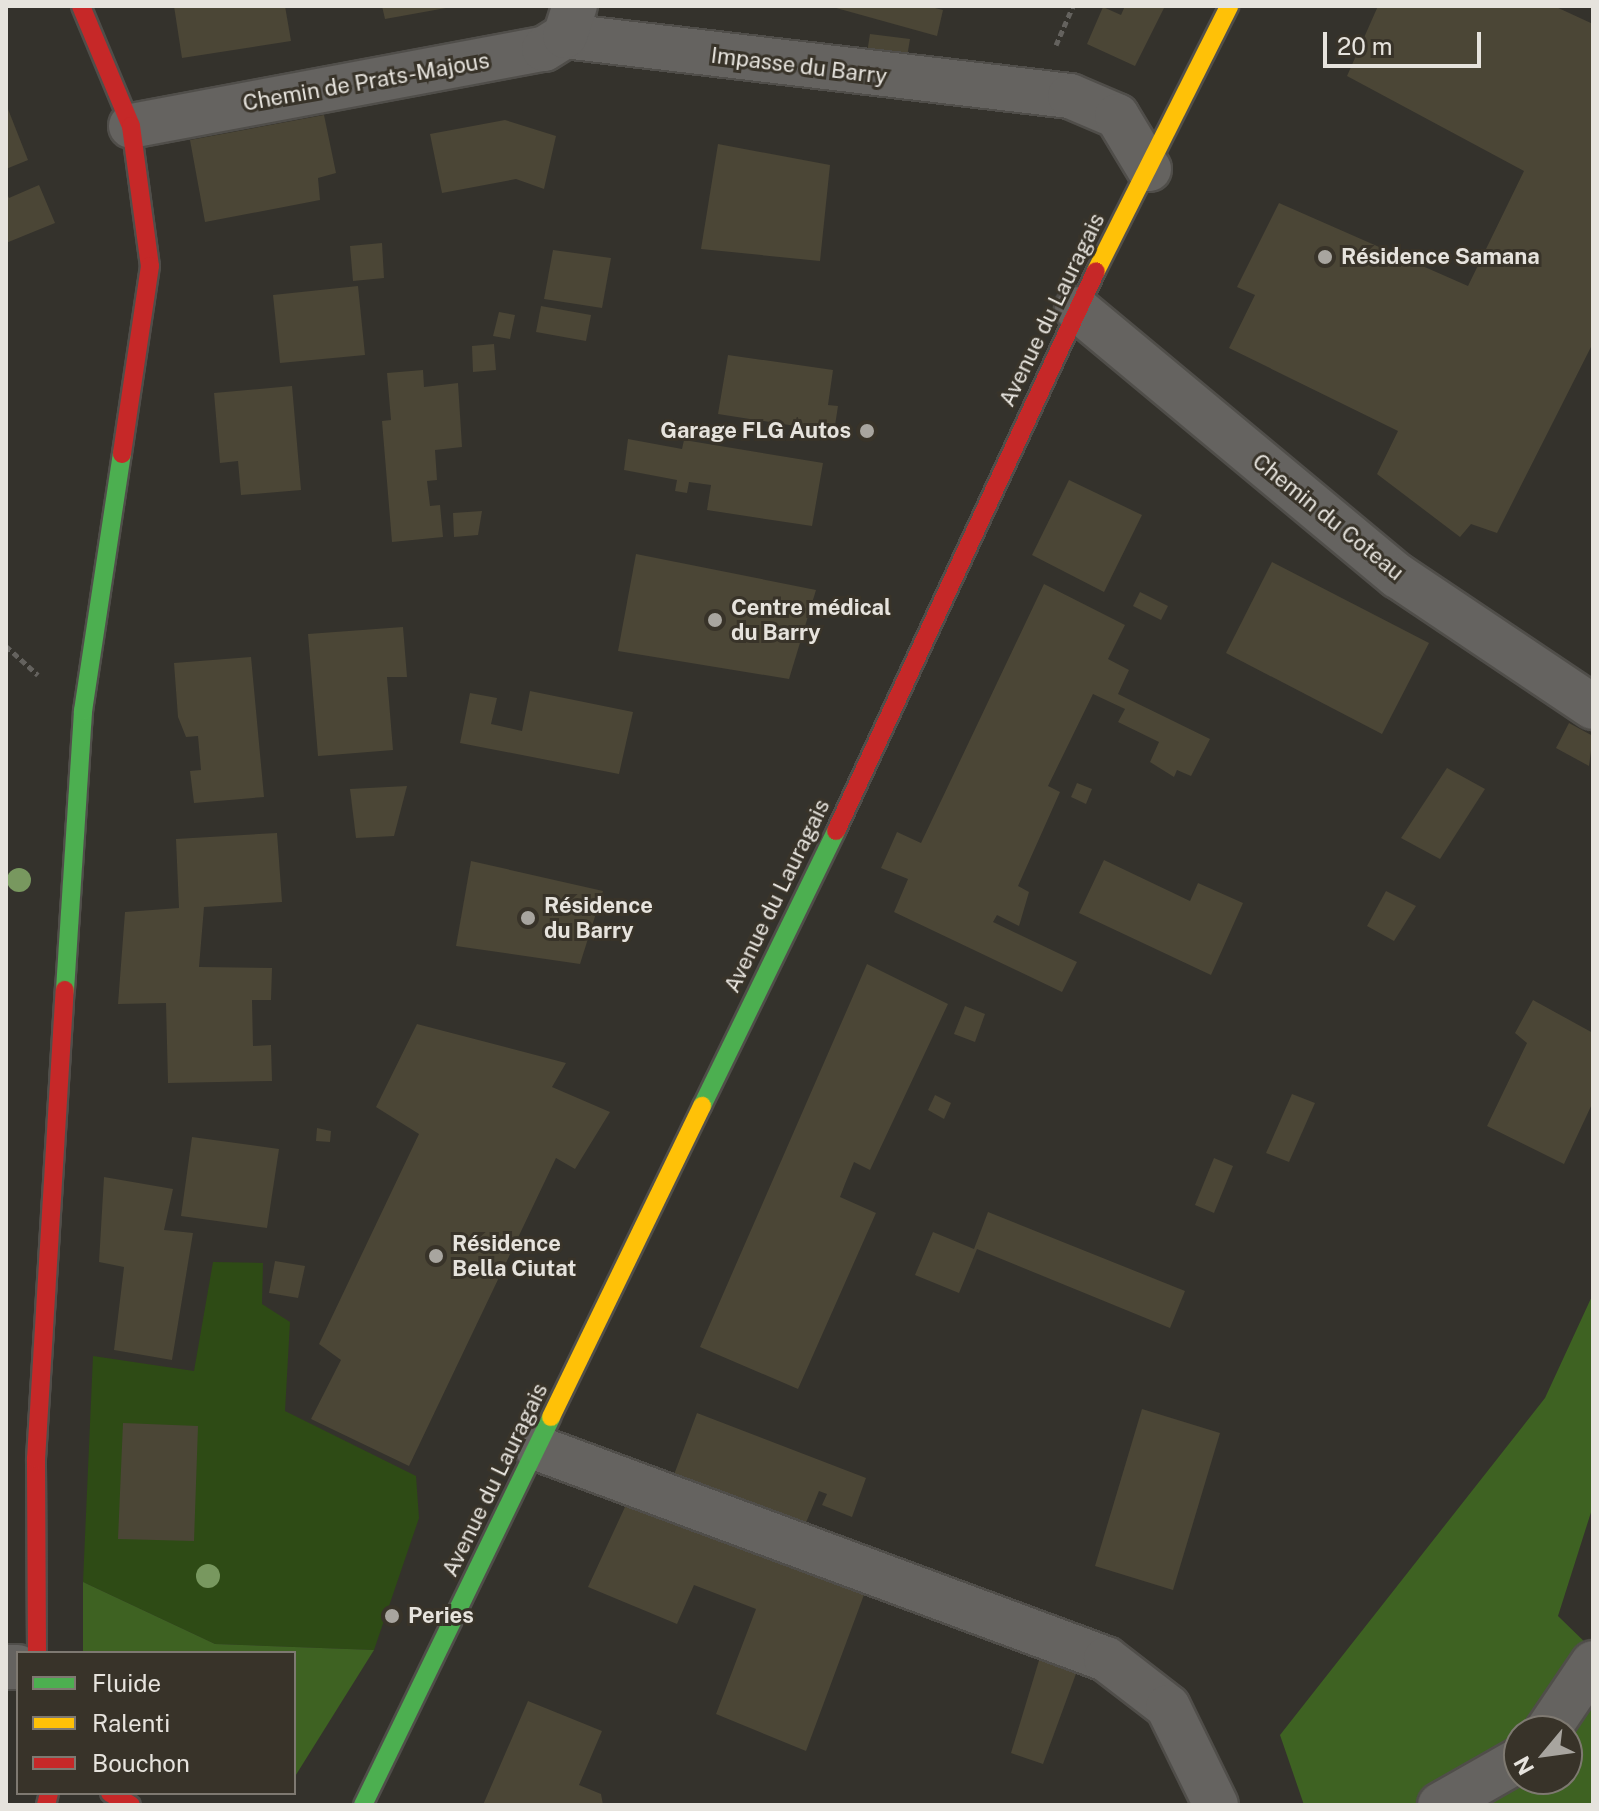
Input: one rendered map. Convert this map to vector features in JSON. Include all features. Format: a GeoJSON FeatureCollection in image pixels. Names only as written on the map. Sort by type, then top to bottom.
{"type":"FeatureCollection","features":[{"type":"Feature","properties":{"kind":"main road"},"geometry":{"type":"LineString","coordinates":[[37,1651],[36,1459],[83,711],[150,266],[131,126],[81,6]]}},
{"type":"Feature","properties":{"kind":"main road","name":"Avenue du Lauragais"},"geometry":{"type":"LineString","coordinates":[[363,1805],[863,775],[1077,309],[1229,6]]}},
{"type":"Feature","properties":{"kind":"main road"},"geometry":{"type":"LineString","coordinates":[[114,1795],[131,1805]]}},
{"type":"Feature","properties":{"kind":"street","name":"Chemin de Prats-Majous"},"geometry":{"type":"LineString","coordinates":[[131,126],[544,49],[570,21]]}},
{"type":"Feature","properties":{"kind":"street","name":"Impasse du Barry"},"geometry":{"type":"LineString","coordinates":[[570,21],[1033,97],[1070,96],[1117,116],[1149,169]]}},
{"type":"Feature","properties":{"kind":"street","name":"Chemin du Coteau"},"geometry":{"type":"LineString","coordinates":[[1077,309],[1398,576],[1593,707]]}},
{"type":"Feature","properties":{"kind":"street"},"geometry":{"type":"LineString","coordinates":[[537,1448],[1106,1659],[1168,1707],[1216,1805]]}},
{"type":"Feature","properties":{"kind":"street"},"geometry":{"type":"LineString","coordinates":[[1558,1715],[1593,1663]]}},
{"type":"Feature","properties":{"kind":"street"},"geometry":{"type":"LineString","coordinates":[[1440,1805],[1503,1769]]}},
{"type":"Feature","properties":{"kind":"green space"},"geometry":{"type":"Polygon","coordinates":[[[213,1262],[263,1263],[262,1304],[290,1322],[285,1411],[416,1476],[419,1518],[374,1650],[215,1644],[83,1582],[93,1356],[194,1371],[213,1262]]]}},
{"type":"Feature","properties":{"kind":"green space"},"geometry":{"type":"Polygon","coordinates":[[[1593,1294],[1593,1506],[1558,1616],[1593,1650],[1593,1805],[1304,1805],[1280,1735],[1545,1398],[1593,1294]]]}},
{"type":"Feature","properties":{"kind":"green space"},"geometry":{"type":"Polygon","coordinates":[[[83,1582],[215,1644],[374,1650],[296,1775],[296,1651],[83,1651],[83,1582]]]}},
{"type":"Feature","properties":{"kind":"building"},"geometry":{"type":"Polygon","coordinates":[[[174,6],[285,6],[291,41],[182,58],[174,6]]]}},
{"type":"Feature","properties":{"kind":"building"},"geometry":{"type":"Polygon","coordinates":[[[382,6],[445,6],[446,8],[385,19],[382,6]]]}},
{"type":"Feature","properties":{"kind":"building"},"geometry":{"type":"Polygon","coordinates":[[[829,6],[927,6],[943,10],[937,36],[829,6]]]}},
{"type":"Feature","properties":{"kind":"building"},"geometry":{"type":"Polygon","coordinates":[[[1125,6],[1165,6],[1135,66],[1087,44],[1103,7],[1121,15],[1125,6]]]}},
{"type":"Feature","properties":{"kind":"building","name":"Résidence Samana"},"geometry":{"type":"Polygon","coordinates":[[[1378,6],[1554,6],[1593,24],[1593,343],[1497,533],[1471,524],[1460,537],[1377,474],[1398,431],[1229,348],[1255,295],[1237,287],[1279,203],[1468,286],[1524,171],[1347,76],[1378,6]]]}},
{"type":"Feature","properties":{"kind":"building"},"geometry":{"type":"Polygon","coordinates":[[[870,34],[910,39],[907,57],[867,53],[870,34]]]}},
{"type":"Feature","properties":{"kind":"building"},"geometry":{"type":"Polygon","coordinates":[[[6,104],[28,160],[6,169],[6,104]]]}},
{"type":"Feature","properties":{"kind":"building"},"geometry":{"type":"Polygon","coordinates":[[[324,115],[336,173],[318,178],[320,200],[205,222],[190,140],[324,115]]]}},
{"type":"Feature","properties":{"kind":"building"},"geometry":{"type":"Polygon","coordinates":[[[505,120],[556,136],[544,189],[516,179],[442,193],[430,134],[505,120]]]}},
{"type":"Feature","properties":{"kind":"building"},"geometry":{"type":"Polygon","coordinates":[[[718,144],[830,165],[820,261],[701,249],[718,144]]]}},
{"type":"Feature","properties":{"kind":"building"},"geometry":{"type":"Polygon","coordinates":[[[39,185],[55,223],[6,243],[6,192],[9,198],[39,185]]]}},
{"type":"Feature","properties":{"kind":"building"},"geometry":{"type":"Polygon","coordinates":[[[382,243],[384,278],[353,281],[350,246],[382,243]]]}},
{"type":"Feature","properties":{"kind":"building"},"geometry":{"type":"Polygon","coordinates":[[[553,250],[611,258],[602,308],[544,299],[553,250]]]}},
{"type":"Feature","properties":{"kind":"building"},"geometry":{"type":"Polygon","coordinates":[[[358,286],[365,355],[280,363],[273,295],[358,286]]]}},
{"type":"Feature","properties":{"kind":"building"},"geometry":{"type":"Polygon","coordinates":[[[541,306],[591,315],[586,341],[536,332],[541,306]]]}},
{"type":"Feature","properties":{"kind":"building"},"geometry":{"type":"Polygon","coordinates":[[[499,312],[515,315],[510,339],[493,336],[499,312]]]}},
{"type":"Feature","properties":{"kind":"building"},"geometry":{"type":"Polygon","coordinates":[[[494,344],[496,370],[473,372],[472,346],[494,344]]]}},
{"type":"Feature","properties":{"kind":"building"},"geometry":{"type":"Polygon","coordinates":[[[728,355],[833,370],[828,405],[838,406],[834,432],[718,414],[728,355]]]}},
{"type":"Feature","properties":{"kind":"building"},"geometry":{"type":"Polygon","coordinates":[[[423,370],[424,387],[458,383],[462,447],[435,450],[437,480],[427,481],[430,506],[440,505],[443,537],[392,542],[382,421],[391,420],[387,373],[423,370]]]}},
{"type":"Feature","properties":{"kind":"building"},"geometry":{"type":"Polygon","coordinates":[[[292,386],[301,490],[241,495],[238,461],[220,463],[214,393],[292,386]]]}},
{"type":"Feature","properties":{"kind":"building"},"geometry":{"type":"Polygon","coordinates":[[[628,439],[682,449],[684,440],[823,463],[812,526],[707,510],[711,485],[689,482],[687,493],[675,491],[677,480],[624,470],[628,439]]]}},
{"type":"Feature","properties":{"kind":"building"},"geometry":{"type":"Polygon","coordinates":[[[1069,480],[1142,515],[1104,592],[1032,555],[1069,480]]]}},
{"type":"Feature","properties":{"kind":"building"},"geometry":{"type":"Polygon","coordinates":[[[482,511],[478,535],[454,537],[453,513],[482,511]]]}},
{"type":"Feature","properties":{"kind":"building","name":"Centre médical du Barry"},"geometry":{"type":"Polygon","coordinates":[[[636,554],[816,590],[789,679],[618,651],[636,554]]]}},
{"type":"Feature","properties":{"kind":"building"},"geometry":{"type":"Polygon","coordinates":[[[1272,562],[1429,643],[1382,734],[1226,653],[1272,562]]]}},
{"type":"Feature","properties":{"kind":"building"},"geometry":{"type":"Polygon","coordinates":[[[1044,584],[1125,625],[1108,659],[1129,670],[1118,694],[1210,739],[1191,776],[1177,770],[1174,777],[1150,762],[1159,742],[1118,722],[1125,709],[1093,694],[1048,786],[1060,792],[1018,886],[1029,892],[1019,926],[997,915],[993,922],[1077,962],[1062,992],[894,912],[908,879],[881,868],[897,832],[921,843],[1044,584]]]}},
{"type":"Feature","properties":{"kind":"building"},"geometry":{"type":"Polygon","coordinates":[[[1140,592],[1168,606],[1161,620],[1133,606],[1140,592]]]}},
{"type":"Feature","properties":{"kind":"building"},"geometry":{"type":"Polygon","coordinates":[[[403,627],[407,677],[387,677],[393,750],[318,756],[308,634],[403,627]]]}},
{"type":"Feature","properties":{"kind":"building"},"geometry":{"type":"Polygon","coordinates":[[[251,657],[264,797],[194,803],[190,771],[201,770],[198,736],[186,737],[178,717],[174,663],[251,657]]]}},
{"type":"Feature","properties":{"kind":"building"},"geometry":{"type":"Polygon","coordinates":[[[530,691],[633,712],[619,774],[460,743],[470,693],[497,698],[491,724],[522,731],[530,691]]]}},
{"type":"Feature","properties":{"kind":"building"},"geometry":{"type":"Polygon","coordinates":[[[1569,723],[1593,736],[1589,766],[1556,748],[1569,723]]]}},
{"type":"Feature","properties":{"kind":"building"},"geometry":{"type":"Polygon","coordinates":[[[1447,768],[1485,789],[1440,859],[1401,838],[1447,768]]]}},
{"type":"Feature","properties":{"kind":"building"},"geometry":{"type":"Polygon","coordinates":[[[1077,783],[1092,789],[1086,804],[1071,797],[1077,783]]]}},
{"type":"Feature","properties":{"kind":"building"},"geometry":{"type":"Polygon","coordinates":[[[407,786],[394,836],[356,838],[350,789],[407,786]]]}},
{"type":"Feature","properties":{"kind":"building"},"geometry":{"type":"Polygon","coordinates":[[[277,833],[282,902],[204,907],[199,967],[272,968],[271,1000],[252,1000],[253,1046],[271,1045],[272,1081],[168,1083],[166,1003],[118,1004],[125,912],[179,908],[176,839],[277,833]]]}},
{"type":"Feature","properties":{"kind":"building"},"geometry":{"type":"Polygon","coordinates":[[[1104,860],[1190,901],[1198,883],[1243,903],[1211,975],[1079,913],[1104,860]]]}},
{"type":"Feature","properties":{"kind":"building","name":"Résidence du Barry"},"geometry":{"type":"Polygon","coordinates":[[[471,861],[603,891],[580,964],[456,946],[471,861]]]}},
{"type":"Feature","properties":{"kind":"building"},"geometry":{"type":"Polygon","coordinates":[[[1386,891],[1416,906],[1394,941],[1367,926],[1386,891]]]}},
{"type":"Feature","properties":{"kind":"building"},"geometry":{"type":"Polygon","coordinates":[[[867,964],[948,1004],[870,1170],[854,1162],[845,1184],[840,1197],[876,1213],[798,1389],[700,1347],[867,964]]]}},
{"type":"Feature","properties":{"kind":"building"},"geometry":{"type":"Polygon","coordinates":[[[1533,1000],[1593,1033],[1593,1102],[1564,1164],[1487,1126],[1527,1043],[1515,1033],[1533,1000]]]}},
{"type":"Feature","properties":{"kind":"building"},"geometry":{"type":"Polygon","coordinates":[[[965,1006],[985,1014],[975,1042],[954,1034],[965,1006]]]}},
{"type":"Feature","properties":{"kind":"building","name":"Résidence Bella Ciutat"},"geometry":{"type":"Polygon","coordinates":[[[417,1024],[566,1063],[552,1087],[610,1112],[575,1169],[556,1158],[409,1466],[311,1419],[341,1360],[319,1344],[419,1134],[376,1107],[417,1024]]]}},
{"type":"Feature","properties":{"kind":"building"},"geometry":{"type":"Polygon","coordinates":[[[1292,1094],[1315,1103],[1289,1162],[1266,1153],[1292,1094]]]}},
{"type":"Feature","properties":{"kind":"building"},"geometry":{"type":"Polygon","coordinates":[[[935,1095],[951,1103],[944,1119],[928,1110],[935,1095]]]}},
{"type":"Feature","properties":{"kind":"building"},"geometry":{"type":"Polygon","coordinates":[[[317,1128],[331,1131],[330,1142],[316,1141],[317,1128]]]}},
{"type":"Feature","properties":{"kind":"building"},"geometry":{"type":"Polygon","coordinates":[[[192,1137],[279,1149],[267,1228],[181,1216],[192,1137]]]}},
{"type":"Feature","properties":{"kind":"building"},"geometry":{"type":"Polygon","coordinates":[[[1214,1158],[1233,1166],[1214,1213],[1195,1205],[1214,1158]]]}},
{"type":"Feature","properties":{"kind":"building"},"geometry":{"type":"Polygon","coordinates":[[[104,1177],[173,1189],[164,1230],[193,1233],[172,1360],[114,1350],[124,1267],[99,1262],[104,1177]]]}},
{"type":"Feature","properties":{"kind":"building"},"geometry":{"type":"Polygon","coordinates":[[[988,1212],[1185,1291],[1170,1328],[977,1249],[959,1293],[915,1275],[933,1232],[974,1249],[988,1212]]]}},
{"type":"Feature","properties":{"kind":"building"},"geometry":{"type":"Polygon","coordinates":[[[275,1261],[305,1266],[298,1298],[269,1293],[275,1261]]]}},
{"type":"Feature","properties":{"kind":"building"},"geometry":{"type":"Polygon","coordinates":[[[1142,1409],[1220,1433],[1173,1590],[1095,1566],[1142,1409]]]}},
{"type":"Feature","properties":{"kind":"building"},"geometry":{"type":"Polygon","coordinates":[[[697,1413],[866,1478],[852,1517],[822,1505],[827,1494],[819,1491],[805,1525],[672,1480],[697,1413]]]}},
{"type":"Feature","properties":{"kind":"building"},"geometry":{"type":"Polygon","coordinates":[[[123,1423],[198,1426],[194,1541],[118,1539],[123,1423]]]}},
{"type":"Feature","properties":{"kind":"building"},"geometry":{"type":"Polygon","coordinates":[[[631,1494],[868,1584],[806,1751],[716,1714],[756,1609],[694,1585],[677,1624],[588,1587],[631,1494]]]}},
{"type":"Feature","properties":{"kind":"building"},"geometry":{"type":"Polygon","coordinates":[[[1040,1657],[1077,1671],[1043,1764],[1011,1753],[1040,1657]]]}},
{"type":"Feature","properties":{"kind":"building"},"geometry":{"type":"Polygon","coordinates":[[[528,1701],[602,1731],[579,1785],[601,1794],[603,1805],[483,1805],[528,1701]]]}},
{"type":"Feature","properties":{"kind":"traffic: fast"},"geometry":{"type":"LineString","coordinates":[[65,990],[83,711],[122,454]]}},
{"type":"Feature","properties":{"kind":"traffic: fast"},"geometry":{"type":"LineString","coordinates":[[702,1106],[836,831]]}},
{"type":"Feature","properties":{"kind":"traffic: fast"},"geometry":{"type":"LineString","coordinates":[[363,1805],[551,1417]]}},
{"type":"Feature","properties":{"kind":"traffic: slow"},"geometry":{"type":"LineString","coordinates":[[1096,271],[1229,6]]}},
{"type":"Feature","properties":{"kind":"traffic: slow"},"geometry":{"type":"LineString","coordinates":[[551,1417],[702,1106]]}},
{"type":"Feature","properties":{"kind":"traffic: jam"},"geometry":{"type":"LineString","coordinates":[[81,6],[131,126],[150,266],[122,454]]}},
{"type":"Feature","properties":{"kind":"traffic: jam"},"geometry":{"type":"LineString","coordinates":[[836,831],[1096,271]]}},
{"type":"Feature","properties":{"kind":"traffic: jam"},"geometry":{"type":"LineString","coordinates":[[37,1651],[36,1459],[65,990]]}},
{"type":"Feature","properties":{"kind":"traffic: jam"},"geometry":{"type":"LineString","coordinates":[[46,1805],[48,1795]]}},
{"type":"Feature","properties":{"kind":"traffic: jam"},"geometry":{"type":"LineString","coordinates":[[114,1795],[131,1805]]}},
{"type":"Feature","properties":{"kind":"place","name":"Résidence Samana"},"geometry":{"type":"Point","coordinates":[1325,257]}},
{"type":"Feature","properties":{"kind":"place","name":"Garage FLG Autos"},"geometry":{"type":"Point","coordinates":[867,431]}},
{"type":"Feature","properties":{"kind":"place","name":"Centre médical du Barry"},"geometry":{"type":"Point","coordinates":[715,620]}},
{"type":"Feature","properties":{"kind":"place","name":"Résidence du Barry"},"geometry":{"type":"Point","coordinates":[528,918]}},
{"type":"Feature","properties":{"kind":"place","name":"Résidence Bella Ciutat"},"geometry":{"type":"Point","coordinates":[436,1256]}},
{"type":"Feature","properties":{"kind":"place","name":"Peries"},"geometry":{"type":"Point","coordinates":[392,1616]}}]}
